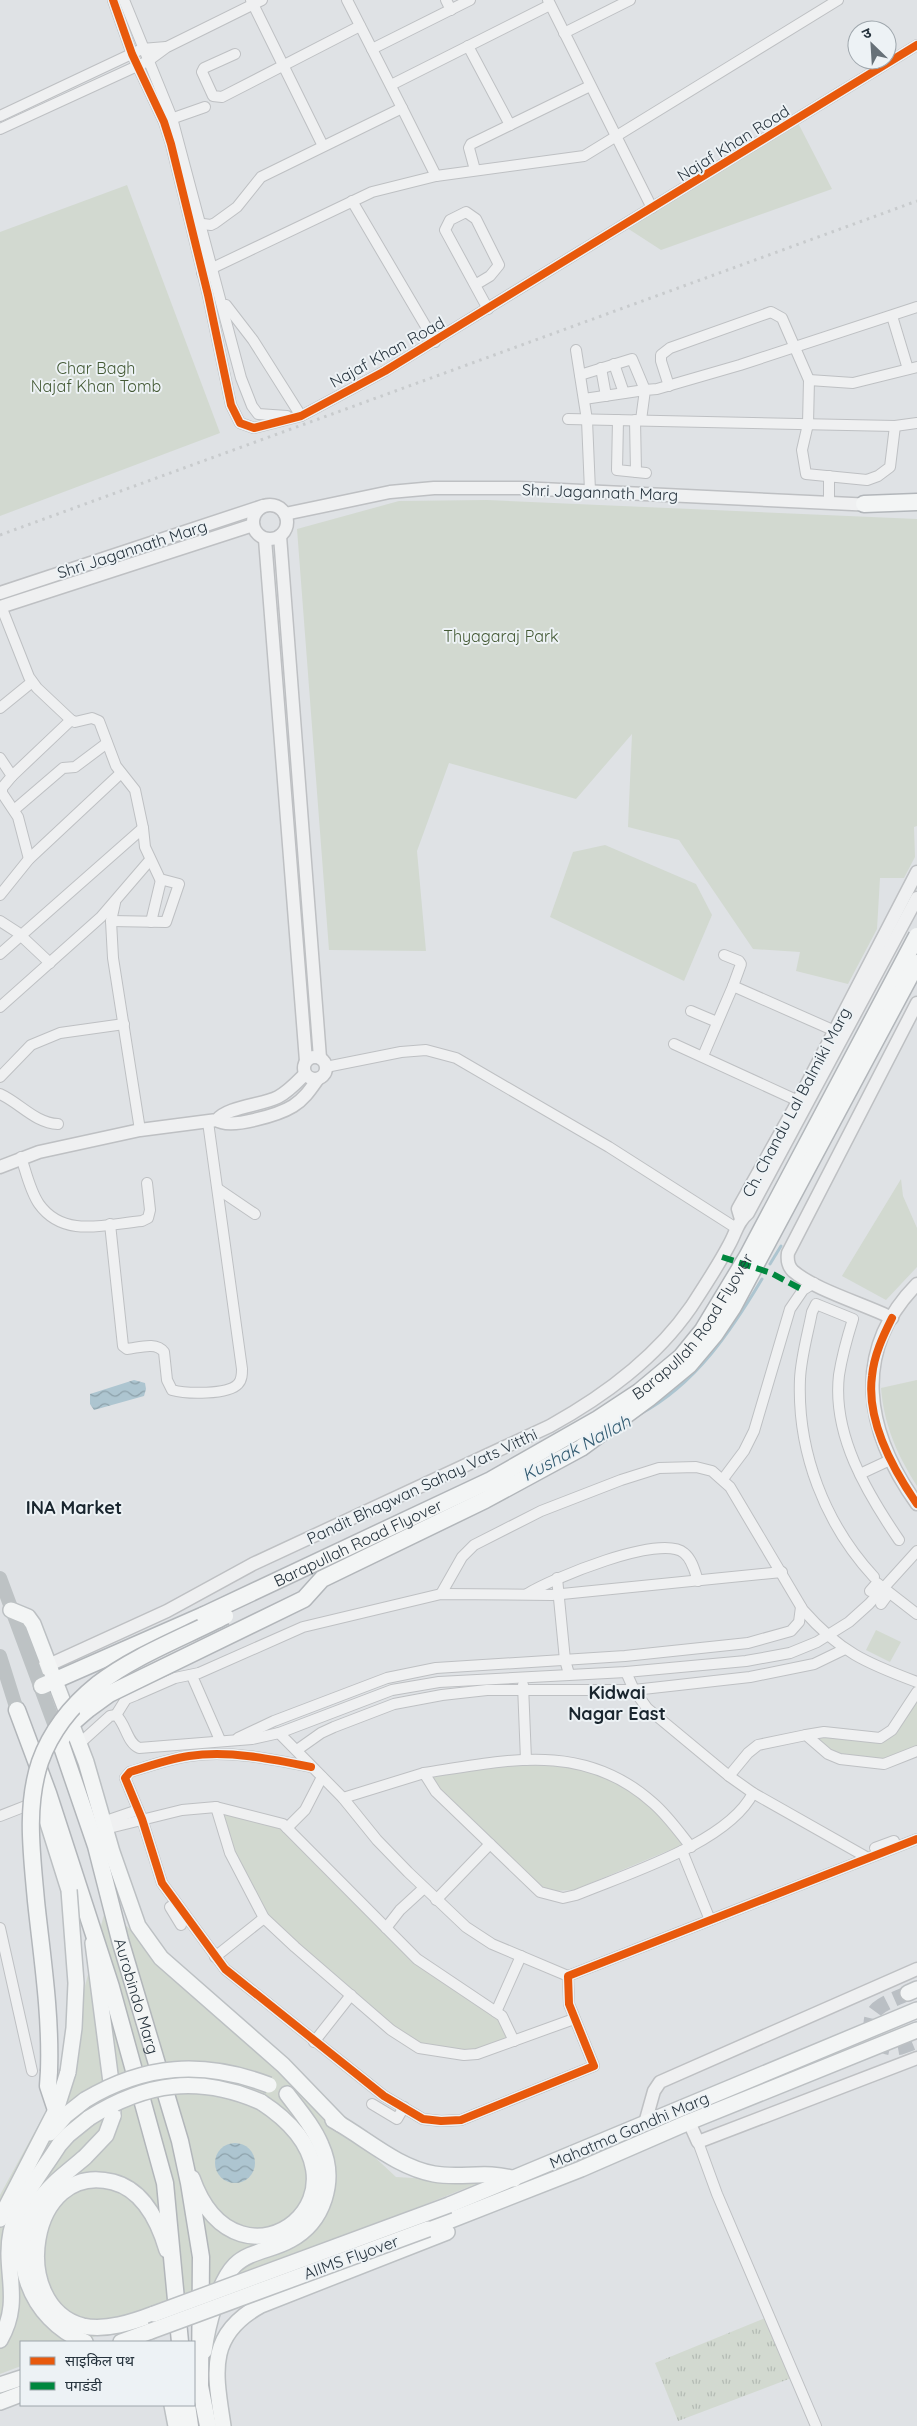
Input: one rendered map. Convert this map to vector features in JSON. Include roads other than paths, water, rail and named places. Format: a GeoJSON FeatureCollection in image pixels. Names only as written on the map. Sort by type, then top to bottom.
{"type":"FeatureCollection","features":[{"type":"Feature","properties":{"kind":"highway"},"geometry":{"type":"LineString","coordinates":[[864,504],[917,502]]}},
{"type":"Feature","properties":{"kind":"highway","name":"Barapullah Road Flyover"},"geometry":{"type":"LineString","coordinates":[[45,1676],[76,1672],[204,1615],[491,1480],[598,1419],[639,1392],[681,1357],[703,1330],[747,1258],[917,936]]}},
{"type":"Feature","properties":{"kind":"highway","name":"Barapullah Road Flyover"},"geometry":{"type":"LineString","coordinates":[[60,1741],[71,1724],[109,1694],[304,1599],[322,1579],[485,1500],[581,1448],[649,1398],[689,1365],[715,1334],[733,1306],[917,963]]}},
{"type":"Feature","properties":{"kind":"highway"},"geometry":{"type":"LineString","coordinates":[[56,2110],[48,2086],[48,2021],[34,1886],[30,1815],[37,1774],[50,1741],[76,1704],[99,1684],[127,1666],[268,1595],[318,1561]]}},
{"type":"Feature","properties":{"kind":"highway","name":"Aurobindo Marg"},"geometry":{"type":"LineString","coordinates":[[17,1710],[48,1793],[111,1987],[165,2183],[180,2341]]}},
{"type":"Feature","properties":{"kind":"highway","name":"Aurobindo Marg"},"geometry":{"type":"LineString","coordinates":[[60,1741],[96,1846],[120,1940],[180,2141],[200,2257],[200,2386],[208,2426]]}},
{"type":"Feature","properties":{"kind":"highway"},"geometry":{"type":"LineString","coordinates":[[86,1816],[104,1825],[96,1846]]}},
{"type":"Feature","properties":{"kind":"highway"},"geometry":{"type":"LineString","coordinates":[[187,2406],[190,2426]]}},
{"type":"Feature","properties":{"kind":"main road"},"geometry":{"type":"LineString","coordinates":[[0,1578],[11,1610],[28,1617],[34,1624],[45,1676],[71,1724],[79,1744],[128,1903],[138,1926],[153,1950],[283,2065],[340,2124]]}},
{"type":"Feature","properties":{"kind":"main road","name":"Aurobindo Marg"},"geometry":{"type":"LineString","coordinates":[[0,1656],[17,1710]]}},
{"type":"Feature","properties":{"kind":"main road","name":"Aurobindo Marg"},"geometry":{"type":"LineString","coordinates":[[45,1676],[60,1741]]}},
{"type":"Feature","properties":{"kind":"main road"},"geometry":{"type":"LineString","coordinates":[[0,2219],[56,2110],[68,2072],[74,2028],[76,1983],[68,1890],[18,1729],[17,1710]]}},
{"type":"Feature","properties":{"kind":"main road"},"geometry":{"type":"LineString","coordinates":[[83,2341],[61,2330],[41,2310],[30,2290],[23,2257],[26,2229],[38,2203],[52,2185],[85,2157],[106,2135],[113,2116],[112,2090],[92,1930]]}},
{"type":"Feature","properties":{"kind":"main road","name":"Mahatma Gandhi Marg"},"geometry":{"type":"LineString","coordinates":[[174,2273],[159,2226],[148,2208],[133,2191],[117,2183],[99,2180],[82,2182],[67,2190],[55,2201],[40,2226],[36,2245],[39,2273],[50,2300],[61,2314],[76,2323],[101,2327],[137,2320],[449,2205],[917,2010]]}},
{"type":"Feature","properties":{"kind":"main road","name":"Mahatma Gandhi Marg"},"geometry":{"type":"LineString","coordinates":[[581,2169],[689,2122],[917,2030]]}},
{"type":"Feature","properties":{"kind":"main road"},"geometry":{"type":"LineString","coordinates":[[35,2149],[58,2124],[85,2100],[119,2082],[137,2076],[175,2069],[213,2070],[232,2073],[269,2085],[340,2124],[399,2162],[422,2171],[450,2176],[495,2174],[514,2179]]}},
{"type":"Feature","properties":{"kind":"main road"},"geometry":{"type":"LineString","coordinates":[[0,2340],[11,2310],[13,2279],[9,2247],[16,2216],[68,2135],[89,2118],[125,2098],[164,2086],[214,2087],[261,2102],[293,2128],[308,2151],[315,2172],[314,2193],[308,2207],[294,2224],[282,2231],[267,2236],[246,2235],[232,2230],[214,2217],[196,2190],[180,2141]]}},
{"type":"Feature","properties":{"kind":"main road"},"geometry":{"type":"LineString","coordinates":[[200,2386],[206,2341],[218,2297],[230,2270],[240,2260],[288,2242],[302,2233],[318,2214],[325,2199],[328,2175],[324,2152],[316,2134],[287,2094]]}},
{"type":"Feature","properties":{"kind":"main road"},"geometry":{"type":"LineString","coordinates":[[222,2426],[215,2376],[217,2358],[227,2334],[245,2314],[261,2305],[545,2193],[581,2169]]}},
{"type":"Feature","properties":{"kind":"main road","name":"AIIMS Flyover"},"geometry":{"type":"LineString","coordinates":[[124,2341],[581,2169]]}},
{"type":"Feature","properties":{"kind":"main road"},"geometry":{"type":"LineString","coordinates":[[0,2386],[20,2378]]}},
{"type":"Feature","properties":{"kind":"main road"},"geometry":{"type":"LineString","coordinates":[[0,2402],[20,2394]]}},
{"type":"Feature","properties":{"kind":"main road"},"geometry":{"type":"LineString","coordinates":[[172,2406],[176,2426]]}},
{"type":"Feature","properties":{"kind":"street","name":"Najaf Khan Road"},"geometry":{"type":"LineString","coordinates":[[113,0],[132,54],[168,120],[190,222],[207,270],[231,405],[240,423],[254,428],[301,416],[435,342],[917,45]]}},
{"type":"Feature","properties":{"kind":"street"},"geometry":{"type":"LineString","coordinates":[[124,0],[148,60],[202,224],[207,270],[221,299],[241,378],[252,406],[258,414],[301,416]]}},
{"type":"Feature","properties":{"kind":"street"},"geometry":{"type":"LineString","coordinates":[[347,0],[436,176]]}},
{"type":"Feature","properties":{"kind":"street"},"geometry":{"type":"LineString","coordinates":[[372,49],[448,5],[470,0]]}},
{"type":"Feature","properties":{"kind":"street"},"geometry":{"type":"LineString","coordinates":[[604,0],[610,10]]}},
{"type":"Feature","properties":{"kind":"street"},"geometry":{"type":"LineString","coordinates":[[564,33],[630,0]]}},
{"type":"Feature","properties":{"kind":"street"},"geometry":{"type":"LineString","coordinates":[[207,270],[372,192],[436,176],[576,158],[594,152],[838,0]]}},
{"type":"Feature","properties":{"kind":"street"},"geometry":{"type":"LineString","coordinates":[[0,129],[148,60],[168,47],[256,1],[323,146]]}},
{"type":"Feature","properties":{"kind":"street"},"geometry":{"type":"LineString","coordinates":[[391,85],[549,2],[652,208]]}},
{"type":"Feature","properties":{"kind":"street"},"geometry":{"type":"LineString","coordinates":[[235,54],[204,68],[202,72],[213,96],[222,97],[285,67],[360,26]]}},
{"type":"Feature","properties":{"kind":"street"},"geometry":{"type":"LineString","coordinates":[[468,46],[510,125]]}},
{"type":"Feature","properties":{"kind":"street"},"geometry":{"type":"LineString","coordinates":[[0,116],[142,48],[168,47]]}},
{"type":"Feature","properties":{"kind":"street"},"geometry":{"type":"LineString","coordinates":[[475,170],[470,146],[590,86]]}},
{"type":"Feature","properties":{"kind":"street"},"geometry":{"type":"LineString","coordinates":[[168,120],[205,107]]}},
{"type":"Feature","properties":{"kind":"street"},"geometry":{"type":"LineString","coordinates":[[190,222],[215,224],[236,207],[261,176],[402,108]]}},
{"type":"Feature","properties":{"kind":"street"},"geometry":{"type":"LineString","coordinates":[[352,201],[435,342]]}},
{"type":"Feature","properties":{"kind":"street"},"geometry":{"type":"LineString","coordinates":[[475,285],[490,276],[500,265],[476,219],[466,212],[450,220],[444,230],[488,309]]}},
{"type":"Feature","properties":{"kind":"street"},"geometry":{"type":"LineString","coordinates":[[221,299],[253,340],[301,416]]}},
{"type":"Feature","properties":{"kind":"street"},"geometry":{"type":"LineString","coordinates":[[584,399],[669,386],[794,348],[917,307]]}},
{"type":"Feature","properties":{"kind":"street"},"geometry":{"type":"LineString","coordinates":[[669,386],[661,362],[661,355],[670,348],[772,312],[782,318],[809,380],[808,424],[802,450],[806,474],[867,480],[878,476],[890,467],[895,426]]}},
{"type":"Feature","properties":{"kind":"street"},"geometry":{"type":"LineString","coordinates":[[809,380],[853,383],[913,368],[892,316]]}},
{"type":"Feature","properties":{"kind":"street"},"geometry":{"type":"LineString","coordinates":[[576,350],[587,420],[590,491]]}},
{"type":"Feature","properties":{"kind":"street"},"geometry":{"type":"LineString","coordinates":[[580,375],[632,359],[645,390],[638,420],[641,472],[612,470],[618,420]]}},
{"type":"Feature","properties":{"kind":"street"},"geometry":{"type":"LineString","coordinates":[[614,364],[624,393]]}},
{"type":"Feature","properties":{"kind":"street"},"geometry":{"type":"LineString","coordinates":[[601,368],[606,396]]}},
{"type":"Feature","properties":{"kind":"street"},"geometry":{"type":"LineString","coordinates":[[568,419],[895,426],[917,423]]}},
{"type":"Feature","properties":{"kind":"street"},"geometry":{"type":"LineString","coordinates":[[829,476],[829,502]]}},
{"type":"Feature","properties":{"kind":"street","name":"Shri Jagannath Marg"},"geometry":{"type":"LineString","coordinates":[[285,514],[414,489],[512,488],[829,502],[917,508]]}},
{"type":"Feature","properties":{"kind":"street"},"geometry":{"type":"LineString","coordinates":[[0,1167],[21,1157],[140,1130],[213,1121],[226,1124],[258,1118],[282,1111],[305,1097],[317,1080],[324,1075],[323,1062],[289,755],[265,539],[256,532],[253,524],[254,515],[263,506],[274,505],[285,514],[287,526],[280,536],[289,755],[306,1061],[304,1066],[305,1074],[311,1079],[317,1080]]}},
{"type":"Feature","properties":{"kind":"street","name":"Shri Jagannath Marg"},"geometry":{"type":"LineString","coordinates":[[0,592],[263,506]]}},
{"type":"Feature","properties":{"kind":"street","name":"Shri Jagannath Marg"},"geometry":{"type":"LineString","coordinates":[[1,607],[253,524]]}},
{"type":"Feature","properties":{"kind":"street"},"geometry":{"type":"LineString","coordinates":[[265,539],[280,536]]}},
{"type":"Feature","properties":{"kind":"street"},"geometry":{"type":"LineString","coordinates":[[1,607],[30,679],[71,720],[75,722],[96,718],[121,773],[130,780],[135,790],[144,828],[144,847],[160,879],[151,922]]}},
{"type":"Feature","properties":{"kind":"street"},"geometry":{"type":"LineString","coordinates":[[0,708],[30,679]]}},
{"type":"Feature","properties":{"kind":"street"},"geometry":{"type":"LineString","coordinates":[[28,859],[18,817],[1,790],[12,776],[71,720]]}},
{"type":"Feature","properties":{"kind":"street"},"geometry":{"type":"LineString","coordinates":[[14,810],[63,768],[75,767],[107,743]]}},
{"type":"Feature","properties":{"kind":"street"},"geometry":{"type":"LineString","coordinates":[[0,758],[12,776]]}},
{"type":"Feature","properties":{"kind":"street"},"geometry":{"type":"LineString","coordinates":[[0,895],[28,859],[121,773]]}},
{"type":"Feature","properties":{"kind":"street"},"geometry":{"type":"LineString","coordinates":[[0,954],[144,828]]}},
{"type":"Feature","properties":{"kind":"street"},"geometry":{"type":"LineString","coordinates":[[0,1007],[115,903],[150,860]]}},
{"type":"Feature","properties":{"kind":"street","name":"Ch. Chandu Lal Balmiki Marg"},"geometry":{"type":"LineString","coordinates":[[803,1103],[835,1031],[917,872]]}},
{"type":"Feature","properties":{"kind":"street"},"geometry":{"type":"LineString","coordinates":[[111,921],[166,922],[179,885],[160,879]]}},
{"type":"Feature","properties":{"kind":"street","name":"Ch. Chandu Lal Balmiki Marg"},"geometry":{"type":"LineString","coordinates":[[738,1224],[738,1209],[803,1103],[917,898]]}},
{"type":"Feature","properties":{"kind":"street"},"geometry":{"type":"LineString","coordinates":[[115,903],[111,921],[113,958],[140,1130]]}},
{"type":"Feature","properties":{"kind":"street"},"geometry":{"type":"LineString","coordinates":[[0,921],[50,963]]}},
{"type":"Feature","properties":{"kind":"street"},"geometry":{"type":"LineString","coordinates":[[703,1056],[741,964],[739,961],[724,955]]}},
{"type":"Feature","properties":{"kind":"street"},"geometry":{"type":"LineString","coordinates":[[733,986],[835,1031]]}},
{"type":"Feature","properties":{"kind":"street"},"geometry":{"type":"LineString","coordinates":[[892,1318],[814,1283],[793,1270],[787,1259],[788,1253],[917,1003]]}},
{"type":"Feature","properties":{"kind":"street"},"geometry":{"type":"LineString","coordinates":[[692,1011],[717,1022]]}},
{"type":"Feature","properties":{"kind":"street"},"geometry":{"type":"LineString","coordinates":[[0,1077],[31,1045],[60,1033],[124,1024]]}},
{"type":"Feature","properties":{"kind":"street"},"geometry":{"type":"LineString","coordinates":[[674,1044],[803,1103]]}},
{"type":"Feature","properties":{"kind":"street"},"geometry":{"type":"LineString","coordinates":[[306,1061],[313,1057],[323,1062],[426,1050],[456,1058],[738,1224]]}},
{"type":"Feature","properties":{"kind":"street"},"geometry":{"type":"LineString","coordinates":[[213,1121],[228,1113],[278,1097],[290,1089],[305,1074]]}},
{"type":"Feature","properties":{"kind":"street"},"geometry":{"type":"LineString","coordinates":[[0,1094],[38,1120],[58,1124]]}},
{"type":"Feature","properties":{"kind":"street"},"geometry":{"type":"LineString","coordinates":[[110,1224],[123,1346],[126,1349],[155,1345],[162,1348],[167,1380],[172,1390],[224,1391],[240,1382],[242,1368],[218,1189],[213,1121]]}},
{"type":"Feature","properties":{"kind":"street"},"geometry":{"type":"LineString","coordinates":[[21,1157],[38,1203],[52,1219],[68,1226],[81,1228],[142,1221],[148,1218],[150,1210],[147,1183]]}},
{"type":"Feature","properties":{"kind":"street"},"geometry":{"type":"LineString","coordinates":[[218,1189],[255,1214]]}},
{"type":"Feature","properties":{"kind":"street","name":"Pandit Bhagwan Sahay Vats Vitthi"},"geometry":{"type":"LineString","coordinates":[[45,1676],[253,1564],[506,1448],[550,1426],[591,1402],[631,1373],[668,1335],[690,1308],[730,1245],[738,1224]]}},
{"type":"Feature","properties":{"kind":"street"},"geometry":{"type":"LineString","coordinates":[[723,1479],[744,1451],[754,1431],[790,1309],[800,1294],[814,1283]]}},
{"type":"Feature","properties":{"kind":"street"},"geometry":{"type":"LineString","coordinates":[[917,1284],[892,1318],[875,1359],[872,1376],[872,1394],[877,1421],[890,1460],[917,1504]]}},
{"type":"Feature","properties":{"kind":"street"},"geometry":{"type":"LineString","coordinates":[[874,1577],[852,1553],[838,1531],[818,1489],[809,1456],[802,1417],[800,1378],[812,1312],[816,1304],[853,1319],[839,1377],[840,1411],[848,1446],[860,1474],[878,1509],[899,1540]]}},
{"type":"Feature","properties":{"kind":"street"},"geometry":{"type":"LineString","coordinates":[[860,1474],[890,1460]]}},
{"type":"Feature","properties":{"kind":"street"},"geometry":{"type":"LineString","coordinates":[[441,1594],[462,1557],[474,1545],[541,1511],[621,1480],[659,1468],[696,1467],[712,1471],[723,1479],[734,1492],[801,1607],[828,1635],[845,1649],[875,1667],[917,1682]]}},
{"type":"Feature","properties":{"kind":"street"},"geometry":{"type":"LineString","coordinates":[[526,1595],[558,1578],[614,1558],[658,1548],[675,1548],[684,1553],[691,1561],[698,1581]]}},
{"type":"Feature","properties":{"kind":"street"},"geometry":{"type":"LineString","coordinates":[[116,1715],[133,1744],[139,1748],[279,1733],[392,1690],[439,1682],[626,1672],[746,1661],[782,1655],[806,1648],[849,1622],[886,1591],[917,1551]]}},
{"type":"Feature","properties":{"kind":"street"},"geometry":{"type":"LineString","coordinates":[[79,1744],[110,1716],[116,1715],[126,1699],[175,1678],[192,1676],[319,1622],[441,1594],[559,1595],[782,1572]]}},
{"type":"Feature","properties":{"kind":"street"},"geometry":{"type":"LineString","coordinates":[[558,1578],[565,1660],[569,1674]]}},
{"type":"Feature","properties":{"kind":"street"},"geometry":{"type":"LineString","coordinates":[[870,1591],[877,1583],[917,1614]]}},
{"type":"Feature","properties":{"kind":"street"},"geometry":{"type":"LineString","coordinates":[[881,1604],[886,1591]]}},
{"type":"Feature","properties":{"kind":"street"},"geometry":{"type":"LineString","coordinates":[[235,1739],[274,1721],[387,1678],[436,1668],[565,1660],[748,1643],[791,1631],[799,1622],[801,1607]]}},
{"type":"Feature","properties":{"kind":"street"},"geometry":{"type":"LineString","coordinates":[[297,1750],[321,1733],[394,1704],[442,1695],[487,1690],[634,1690],[750,1677],[796,1669],[830,1658],[845,1649]]}},
{"type":"Feature","properties":{"kind":"street"},"geometry":{"type":"LineString","coordinates":[[626,1672],[634,1690],[647,1708],[730,1776],[753,1793],[818,1830],[873,1856]]}},
{"type":"Feature","properties":{"kind":"street"},"geometry":{"type":"LineString","coordinates":[[192,1676],[220,1740]]}},
{"type":"Feature","properties":{"kind":"street"},"geometry":{"type":"LineString","coordinates":[[522,1677],[526,1760]]}},
{"type":"Feature","properties":{"kind":"street"},"geometry":{"type":"LineString","coordinates":[[730,1776],[748,1753],[758,1745],[824,1732],[880,1738],[892,1730],[917,1692]]}},
{"type":"Feature","properties":{"kind":"street"},"geometry":{"type":"LineString","coordinates":[[279,1733],[343,1798],[377,1840],[436,1900],[492,1944],[568,1976],[917,1839]]}},
{"type":"Feature","properties":{"kind":"street"},"geometry":{"type":"LineString","coordinates":[[806,1735],[828,1754],[840,1759],[884,1764],[917,1752]]}},
{"type":"Feature","properties":{"kind":"street"},"geometry":{"type":"LineString","coordinates":[[311,1767],[223,1754],[179,1758],[130,1772],[126,1775],[126,1781],[140,1815],[162,1883],[176,1904],[225,1969],[314,2042],[384,2096],[424,2119],[460,2120],[594,2066],[569,2004],[568,1976]]}},
{"type":"Feature","properties":{"kind":"street"},"geometry":{"type":"LineString","coordinates":[[343,1798],[424,1774],[463,1766],[526,1760],[581,1764],[610,1774],[654,1803],[686,1849],[710,1920]]}},
{"type":"Feature","properties":{"kind":"street"},"geometry":{"type":"LineString","coordinates":[[424,1774],[436,1792],[540,1892],[564,1898],[576,1895],[686,1849],[722,1827],[745,1807],[753,1793]]}},
{"type":"Feature","properties":{"kind":"street"},"geometry":{"type":"LineString","coordinates":[[287,1828],[305,1810],[322,1777]]}},
{"type":"Feature","properties":{"kind":"street"},"geometry":{"type":"LineString","coordinates":[[0,1816],[40,1800]]}},
{"type":"Feature","properties":{"kind":"street"},"geometry":{"type":"LineString","coordinates":[[104,1825],[140,1815],[216,1808],[283,1824],[417,1959],[502,2016],[514,2041]]}},
{"type":"Feature","properties":{"kind":"street"},"geometry":{"type":"LineString","coordinates":[[216,1808],[230,1854],[264,1918],[391,2030],[419,2048],[464,2055],[477,2054],[574,2019]]}},
{"type":"Feature","properties":{"kind":"street"},"geometry":{"type":"LineString","coordinates":[[791,1822],[815,1835],[818,1830]]}},
{"type":"Feature","properties":{"kind":"street"},"geometry":{"type":"LineString","coordinates":[[873,1856],[875,1848],[894,1840]]}},
{"type":"Feature","properties":{"kind":"street"},"geometry":{"type":"LineString","coordinates":[[436,1900],[490,1844]]}},
{"type":"Feature","properties":{"kind":"street"},"geometry":{"type":"LineString","coordinates":[[386,1928],[400,1910],[424,1888]]}},
{"type":"Feature","properties":{"kind":"street"},"geometry":{"type":"LineString","coordinates":[[176,1904],[170,1907],[181,1925]]}},
{"type":"Feature","properties":{"kind":"street"},"geometry":{"type":"LineString","coordinates":[[215,1957],[264,1918]]}},
{"type":"Feature","properties":{"kind":"street"},"geometry":{"type":"LineString","coordinates":[[0,1928],[32,2071]]}},
{"type":"Feature","properties":{"kind":"street"},"geometry":{"type":"LineString","coordinates":[[496,2012],[521,1956]]}},
{"type":"Feature","properties":{"kind":"street"},"geometry":{"type":"LineString","coordinates":[[645,2123],[654,2091],[660,2082],[917,1969]]}},
{"type":"Feature","properties":{"kind":"street"},"geometry":{"type":"LineString","coordinates":[[314,2042],[351,1995]]}},
{"type":"Feature","properties":{"kind":"street"},"geometry":{"type":"LineString","coordinates":[[698,2142],[917,2058]]}},
{"type":"Feature","properties":{"kind":"street"},"geometry":{"type":"LineString","coordinates":[[372,2104],[397,2119],[404,2107]]}},
{"type":"Feature","properties":{"kind":"street"},"geometry":{"type":"LineString","coordinates":[[689,2122],[717,2194],[816,2426]]}},
{"type":"Feature","properties":{"kind":"water"},"geometry":{"type":"Polygon","coordinates":[[[134,1380],[145,1383],[144,1396],[94,1410],[90,1404],[90,1394],[134,1380]]]}},
{"type":"Feature","properties":{"kind":"water"},"geometry":{"type":"Polygon","coordinates":[[[235,2143],[249,2149],[255,2163],[249,2177],[235,2183],[221,2177],[215,2163],[221,2149],[235,2143]]]}},
{"type":"Feature","properties":{"kind":"waterway","name":"Kushak Nallah"},"geometry":{"type":"LineString","coordinates":[[770,1264],[781,1246]]}},
{"type":"Feature","properties":{"kind":"waterway","name":"Kushak Nallah"},"geometry":{"type":"LineString","coordinates":[[640,1414],[660,1402],[695,1372],[725,1337],[762,1279]]}},
{"type":"Feature","properties":{"kind":"tunnel"},"geometry":{"type":"LineString","coordinates":[[908,1993],[877,2009],[873,2014],[871,2026],[876,2038],[885,2046],[891,2048],[901,2047],[917,2041]]}},
{"type":"Feature","properties":{"kind":"railway"},"geometry":{"type":"LineString","coordinates":[[0,535],[917,201]]}},
{"type":"Feature","properties":{"kind":"district","name":"INA Market"},"geometry":{"type":"Point","coordinates":[74,1507]}},
{"type":"Feature","properties":{"kind":"district","name":"Kidwai Nagar East"},"geometry":{"type":"Point","coordinates":[617,1702]}},
{"type":"Feature","properties":{"kind":"park label","name":"Char Bagh Najaf Khan Tomb"},"geometry":{"type":"Point","coordinates":[96,377]}},
{"type":"Feature","properties":{"kind":"park label","name":"Thyagaraj Park"},"geometry":{"type":"Point","coordinates":[501,636]}}]}
